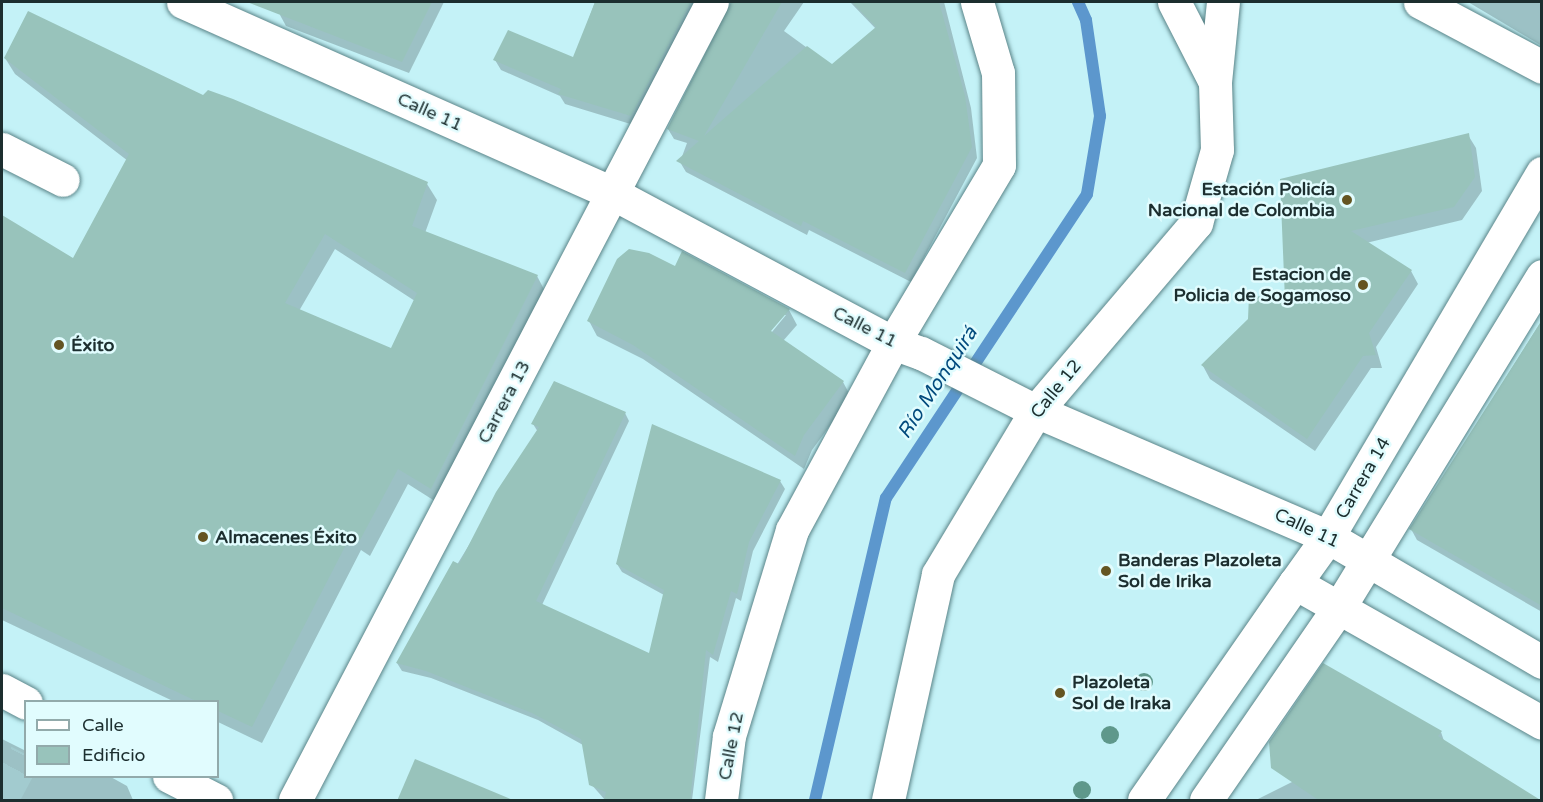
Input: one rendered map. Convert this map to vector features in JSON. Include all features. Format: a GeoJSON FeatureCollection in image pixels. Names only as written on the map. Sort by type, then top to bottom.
{"type":"FeatureCollection","features":[{"type":"Feature","properties":{"kind":"street","name":"Calle 11"},"geometry":{"type":"LineString","coordinates":[[183,2],[614,194],[907,348],[1028,406],[1328,537],[1542,662]]}},
{"type":"Feature","properties":{"kind":"street","name":"Carrera 13"},"geometry":{"type":"LineString","coordinates":[[295,801],[614,194],[712,2]]}},
{"type":"Feature","properties":{"kind":"street","name":"Calle 12"},"geometry":{"type":"LineString","coordinates":[[721,801],[729,736],[792,530],[907,348],[999,165],[998,73],[977,2]]}},
{"type":"Feature","properties":{"kind":"street","name":"Calle 12"},"geometry":{"type":"LineString","coordinates":[[888,801],[938,574],[1028,406],[1196,223],[1217,150],[1215,82],[1174,2]]}},
{"type":"Feature","properties":{"kind":"street"},"geometry":{"type":"LineString","coordinates":[[1215,82],[1223,2]]}},
{"type":"Feature","properties":{"kind":"street"},"geometry":{"type":"LineString","coordinates":[[1420,2],[1542,67]]}},
{"type":"Feature","properties":{"kind":"street"},"geometry":{"type":"LineString","coordinates":[[2,149],[63,180]]}},
{"type":"Feature","properties":{"kind":"street","name":"Carrera 14"},"geometry":{"type":"LineString","coordinates":[[1144,801],[1328,537],[1542,173]]}},
{"type":"Feature","properties":{"kind":"street"},"geometry":{"type":"LineString","coordinates":[[1206,801],[1370,561],[1542,276]]}},
{"type":"Feature","properties":{"kind":"street"},"geometry":{"type":"LineString","coordinates":[[1295,583],[1340,606],[1542,723]]}},
{"type":"Feature","properties":{"kind":"street"},"geometry":{"type":"LineString","coordinates":[[2,690],[24,702]]}},
{"type":"Feature","properties":{"kind":"street"},"geometry":{"type":"LineString","coordinates":[[171,778],[216,801]]}},
{"type":"Feature","properties":{"kind":"building"},"geometry":{"type":"Polygon","coordinates":[[[247,2],[432,2],[402,62],[247,2]]]}},
{"type":"Feature","properties":{"kind":"building"},"geometry":{"type":"Polygon","coordinates":[[[595,2],[691,2],[631,116],[558,94],[561,89],[493,60],[508,30],[573,57],[595,2]]]}},
{"type":"Feature","properties":{"kind":"building"},"geometry":{"type":"Polygon","coordinates":[[[731,2],[782,2],[704,136],[807,46],[832,64],[876,27],[852,2],[939,2],[965,96],[972,147],[905,273],[803,221],[801,226],[676,161],[699,141],[667,129],[731,2]]]}},
{"type":"Feature","properties":{"kind":"building"},"geometry":{"type":"Polygon","coordinates":[[[28,11],[203,95],[208,90],[233,99],[428,182],[412,226],[538,275],[431,489],[398,469],[360,540],[351,535],[252,727],[219,711],[219,700],[194,700],[2,608],[2,215],[73,258],[129,154],[4,58],[28,11]],[[325,234],[285,303],[391,348],[417,293],[325,234]]]}},
{"type":"Feature","properties":{"kind":"building","name":"Estacion de Policia de Sogamoso"},"geometry":{"type":"Polygon","coordinates":[[[1469,133],[1475,177],[1454,207],[1351,231],[1412,270],[1369,333],[1376,355],[1363,356],[1307,439],[1201,365],[1248,319],[1249,295],[1285,300],[1280,179],[1469,133]]]}},
{"type":"Feature","properties":{"kind":"building"},"geometry":{"type":"Polygon","coordinates":[[[629,249],[649,253],[675,266],[682,251],[790,309],[771,331],[844,381],[804,435],[795,456],[633,345],[587,321],[617,259],[629,249]]]}},
{"type":"Feature","properties":{"kind":"building"},"geometry":{"type":"Polygon","coordinates":[[[1542,320],[1542,606],[1409,529],[1542,320]]]}},
{"type":"Feature","properties":{"kind":"building"},"geometry":{"type":"Polygon","coordinates":[[[554,381],[626,412],[536,601],[649,653],[664,590],[616,564],[652,424],[781,480],[749,542],[737,594],[731,591],[713,655],[706,650],[690,801],[604,801],[606,792],[589,785],[581,739],[532,713],[426,671],[396,663],[453,561],[459,564],[496,492],[539,427],[531,424],[554,381]]]}},
{"type":"Feature","properties":{"kind":"building"},"geometry":{"type":"Polygon","coordinates":[[[1323,663],[1442,731],[1438,736],[1542,801],[1320,801],[1271,768],[1269,742],[1323,663]]]}},
{"type":"Feature","properties":{"kind":"building"},"geometry":{"type":"Polygon","coordinates":[[[415,759],[513,800],[397,801],[415,759]]]}},
{"type":"Feature","properties":{"kind":"waterway","name":"Río Monquirá"},"geometry":{"type":"LineString","coordinates":[[815,800],[886,498],[1087,194],[1100,116],[1086,20],[1078,2]]}},
{"type":"Feature","properties":{"kind":"tunnel"},"geometry":{"type":"LineString","coordinates":[[2,799],[24,758]]}},
{"type":"Feature","properties":{"kind":"place","name":"Estación Policía Nacional de Colombia"},"geometry":{"type":"Point","coordinates":[1347,200]}},
{"type":"Feature","properties":{"kind":"place","name":"Estacion de Policia de Sogamoso"},"geometry":{"type":"Point","coordinates":[1363,285]}},
{"type":"Feature","properties":{"kind":"place","name":"Éxito"},"geometry":{"type":"Point","coordinates":[59,345]}},
{"type":"Feature","properties":{"kind":"place","name":"Almacenes Éxito"},"geometry":{"type":"Point","coordinates":[203,537]}},
{"type":"Feature","properties":{"kind":"place","name":"Banderas Plazoleta Sol de Irika"},"geometry":{"type":"Point","coordinates":[1106,571]}},
{"type":"Feature","properties":{"kind":"place","name":"Plazoleta Sol de Iraka"},"geometry":{"type":"Point","coordinates":[1060,693]}}]}
